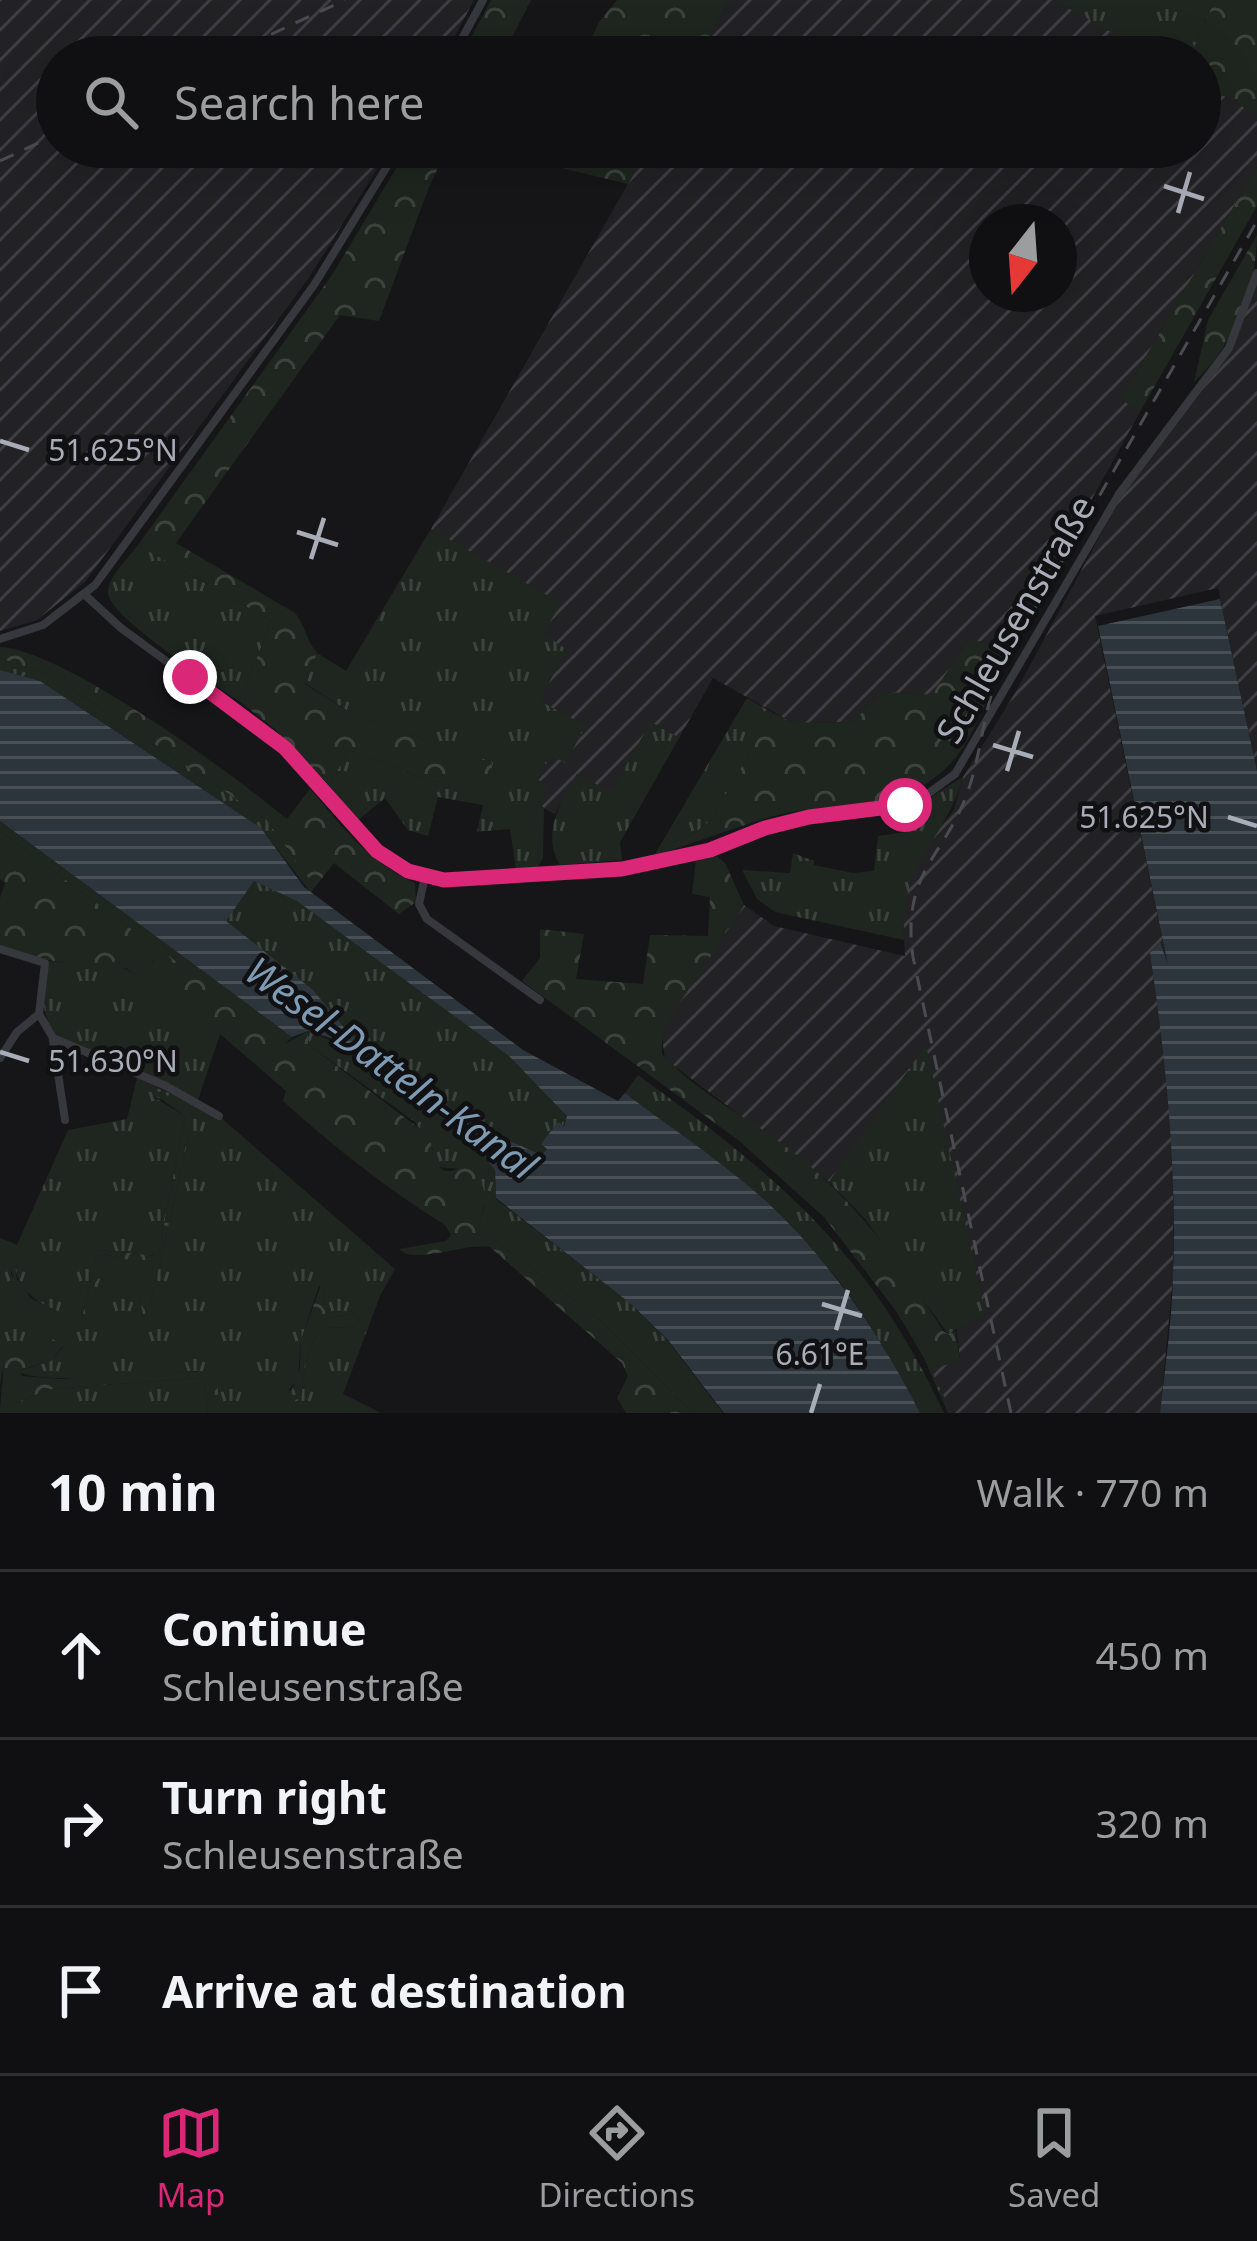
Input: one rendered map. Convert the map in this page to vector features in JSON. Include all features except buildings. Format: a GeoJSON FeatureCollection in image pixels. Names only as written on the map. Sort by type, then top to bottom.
{"type":"FeatureCollection","features":[{"type":"Feature","properties":{"kind":"street"},"geometry":{"type":"LineString","coordinates":[[463,36],[483,0]]}},
{"type":"Feature","properties":{"kind":"street"},"geometry":{"type":"LineString","coordinates":[[0,639],[43,626],[85,595],[304,300],[386,168]]}},
{"type":"Feature","properties":{"kind":"street","name":"Schleusenstraße"},"geometry":{"type":"LineString","coordinates":[[85,595],[121,628],[285,748],[377,851],[425,876],[464,880],[646,865],[710,850],[809,817],[905,805],[955,774],[1119,494],[1229,347],[1257,272]]}},
{"type":"Feature","properties":{"kind":"street"},"geometry":{"type":"LineString","coordinates":[[425,876],[419,904],[427,919],[540,1000]]}},
{"type":"Feature","properties":{"kind":"street"},"geometry":{"type":"LineString","coordinates":[[0,949],[45,963],[39,1014],[53,1038],[65,1120]]}},
{"type":"Feature","properties":{"kind":"street"},"geometry":{"type":"LineString","coordinates":[[0,1058],[17,1032],[39,1014]]}},
{"type":"Feature","properties":{"kind":"street"},"geometry":{"type":"LineString","coordinates":[[53,1038],[166,1086],[219,1116]]}},
{"type":"Feature","properties":{"kind":"shaded area"},"geometry":{"type":"Polygon","coordinates":[[[0,0],[474,0],[455,36],[36,36],[36,168],[378,168],[308,279],[85,582],[37,620],[0,631],[0,0]]]}},
{"type":"Feature","properties":{"kind":"shaded area"},"geometry":{"type":"Polygon","coordinates":[[[730,0],[1054,0],[1119,36],[710,36],[730,0]]]}},
{"type":"Feature","properties":{"kind":"shaded area"},"geometry":{"type":"Polygon","coordinates":[[[1221,94],[1257,115],[1257,167],[1121,399],[1140,412],[1009,649],[969,639],[932,695],[884,692],[852,722],[793,723],[713,678],[679,738],[651,722],[611,793],[577,774],[555,814],[538,805],[537,779],[551,754],[564,762],[539,701],[566,649],[542,634],[431,529],[637,168],[1221,168],[1221,94]]]}},
{"type":"Feature","properties":{"kind":"shaded area"},"geometry":{"type":"Polygon","coordinates":[[[1257,282],[1257,771],[1218,588],[1095,616],[1168,966],[1159,943],[1150,953],[1165,1049],[1173,1152],[1173,1278],[1160,1413],[952,1413],[930,1370],[960,1360],[926,1047],[829,1182],[665,1059],[661,1030],[744,905],[774,926],[905,956],[903,916],[910,879],[928,842],[954,810],[963,777],[1015,693],[1122,495],[1232,349],[1257,282]]]}},
{"type":"Feature","properties":{"kind":"green space"},"geometry":{"type":"Polygon","coordinates":[[[491,0],[531,0],[513,36],[472,36],[491,0]]]}},
{"type":"Feature","properties":{"kind":"green space"},"geometry":{"type":"Polygon","coordinates":[[[617,0],[730,0],[710,36],[593,36],[617,0]]]}},
{"type":"Feature","properties":{"kind":"green space"},"geometry":{"type":"Polygon","coordinates":[[[1054,0],[1215,0],[1199,36],[1118,36],[1054,0]]]}},
{"type":"Feature","properties":{"kind":"green space"},"geometry":{"type":"Polygon","coordinates":[[[1215,0],[1257,0],[1257,115],[1221,94],[1221,36],[1199,36],[1215,0]]]}},
{"type":"Feature","properties":{"kind":"green space"},"geometry":{"type":"Polygon","coordinates":[[[1257,167],[1257,206],[1140,412],[1121,399],[1257,167]]]}},
{"type":"Feature","properties":{"kind":"green space"},"geometry":{"type":"Polygon","coordinates":[[[396,168],[438,168],[379,321],[340,315],[176,543],[295,613],[317,653],[305,684],[357,717],[492,763],[487,787],[432,781],[349,750],[329,785],[276,730],[239,701],[272,621],[138,545],[332,275],[396,168]]]}},
{"type":"Feature","properties":{"kind":"green space"},"geometry":{"type":"Polygon","coordinates":[[[562,168],[637,168],[628,184],[562,168]]]}},
{"type":"Feature","properties":{"kind":"green space"},"geometry":{"type":"Polygon","coordinates":[[[1257,235],[1253,275],[1240,315],[1220,352],[1194,382],[1208,320],[1257,235]]]}},
{"type":"Feature","properties":{"kind":"green space"},"geometry":{"type":"Polygon","coordinates":[[[431,529],[561,603],[543,634],[566,649],[540,701],[586,726],[565,763],[551,755],[537,779],[548,786],[539,804],[544,808],[543,858],[537,868],[516,870],[510,829],[477,832],[483,805],[438,797],[428,836],[408,830],[385,798],[357,821],[329,785],[349,750],[432,781],[487,786],[492,763],[357,717],[305,683],[317,653],[346,671],[431,529]]]}},
{"type":"Feature","properties":{"kind":"green space"},"geometry":{"type":"Polygon","coordinates":[[[138,545],[272,621],[239,701],[166,650],[113,604],[108,593],[111,581],[138,545]]]}},
{"type":"Feature","properties":{"kind":"green space"},"geometry":{"type":"Polygon","coordinates":[[[969,639],[1009,649],[969,737],[933,779],[892,797],[778,815],[655,855],[711,820],[773,713],[793,723],[852,722],[884,692],[932,695],[969,639]]]}},
{"type":"Feature","properties":{"kind":"green space"},"geometry":{"type":"Polygon","coordinates":[[[0,647],[29,653],[105,691],[190,746],[287,819],[310,789],[370,854],[415,883],[416,902],[399,914],[334,863],[315,887],[266,819],[51,675],[0,658],[0,647]]]}},
{"type":"Feature","properties":{"kind":"green space"},"geometry":{"type":"Polygon","coordinates":[[[0,658],[51,675],[266,819],[315,887],[311,893],[261,828],[40,681],[0,670],[0,658]]]}},
{"type":"Feature","properties":{"kind":"green space"},"geometry":{"type":"Polygon","coordinates":[[[747,698],[773,713],[711,820],[658,849],[747,698]]]}},
{"type":"Feature","properties":{"kind":"green space"},"geometry":{"type":"Polygon","coordinates":[[[651,722],[679,738],[620,842],[622,860],[560,865],[553,830],[577,774],[611,792],[651,722]]]}},
{"type":"Feature","properties":{"kind":"green space"},"geometry":{"type":"Polygon","coordinates":[[[963,777],[916,870],[905,912],[904,940],[775,912],[757,899],[742,870],[790,873],[793,853],[814,865],[853,873],[874,871],[878,836],[907,832],[907,812],[963,777]]]}},
{"type":"Feature","properties":{"kind":"green space"},"geometry":{"type":"Polygon","coordinates":[[[0,821],[292,1037],[285,1044],[152,961],[124,968],[164,991],[220,1034],[198,1100],[57,1038],[45,1010],[49,961],[101,962],[125,955],[146,940],[0,831],[0,821]]]}},
{"type":"Feature","properties":{"kind":"green space"},"geometry":{"type":"Polygon","coordinates":[[[0,831],[146,940],[132,953],[97,965],[56,961],[0,946],[0,898],[5,883],[0,879],[0,831]]]}},
{"type":"Feature","properties":{"kind":"green space"},"geometry":{"type":"Polygon","coordinates":[[[714,854],[725,863],[744,905],[662,1030],[662,1054],[690,1080],[812,1167],[893,1256],[943,1331],[955,1331],[960,1360],[931,1370],[952,1413],[896,1311],[824,1217],[738,1140],[522,981],[540,958],[540,929],[584,934],[576,979],[643,984],[650,935],[708,936],[710,897],[692,894],[696,860],[714,854]]]}},
{"type":"Feature","properties":{"kind":"green space"},"geometry":{"type":"Polygon","coordinates":[[[254,881],[297,900],[523,1066],[567,1116],[542,1145],[547,1149],[542,1155],[477,1127],[348,1032],[313,990],[225,921],[254,881]]]}},
{"type":"Feature","properties":{"kind":"green space"},"geometry":{"type":"Polygon","coordinates":[[[169,956],[285,1044],[308,1031],[309,1045],[429,1136],[443,1170],[467,1163],[480,1178],[484,1193],[478,1228],[600,1320],[693,1413],[626,1413],[617,1398],[628,1376],[622,1363],[490,1247],[417,1255],[399,1249],[446,1241],[451,1235],[445,1225],[302,1118],[283,1101],[286,1091],[220,1034],[123,966],[144,959],[161,965],[169,956]]]}},
{"type":"Feature","properties":{"kind":"green space"},"geometry":{"type":"Polygon","coordinates":[[[308,1031],[348,1048],[470,1137],[495,1170],[496,1199],[631,1304],[668,1341],[723,1413],[693,1413],[600,1320],[478,1228],[484,1207],[461,1169],[438,1167],[431,1160],[433,1149],[415,1122],[309,1045],[308,1031]]]}},
{"type":"Feature","properties":{"kind":"green space"},"geometry":{"type":"Polygon","coordinates":[[[926,1045],[985,1313],[948,1334],[865,1219],[829,1182],[926,1045]]]}},
{"type":"Feature","properties":{"kind":"green space"},"geometry":{"type":"Polygon","coordinates":[[[638,1075],[735,1148],[815,1222],[884,1306],[944,1413],[920,1413],[853,1300],[795,1231],[625,1093],[638,1075]]]}},
{"type":"Feature","properties":{"kind":"green space"},"geometry":{"type":"Polygon","coordinates":[[[137,1078],[219,1116],[395,1269],[343,1394],[381,1413],[220,1413],[197,1371],[50,1378],[19,1371],[51,1361],[64,1346],[32,1356],[24,1351],[4,1363],[0,1385],[0,1238],[17,1245],[68,1130],[127,1119],[137,1078]],[[152,1096],[185,1116],[158,1256],[98,1250],[81,1322],[27,1292],[12,1257],[11,1275],[47,1321],[88,1329],[103,1254],[146,1263],[149,1268],[140,1301],[147,1318],[193,1118],[190,1108],[152,1096]],[[319,1286],[301,1340],[298,1378],[289,1390],[301,1398],[306,1361],[317,1335],[323,1328],[352,1327],[360,1319],[356,1313],[331,1318],[322,1307],[325,1290],[319,1286]]]}},
{"type":"Feature","properties":{"kind":"green space"},"geometry":{"type":"Polygon","coordinates":[[[150,1091],[190,1108],[193,1118],[147,1318],[140,1301],[146,1264],[104,1254],[92,1325],[65,1328],[61,1335],[19,1294],[11,1258],[17,1280],[30,1298],[81,1322],[98,1250],[158,1256],[185,1116],[150,1091]]]}},
{"type":"Feature","properties":{"kind":"green space"},"geometry":{"type":"Polygon","coordinates":[[[322,1282],[322,1307],[332,1318],[356,1313],[360,1319],[352,1327],[323,1328],[317,1335],[306,1361],[301,1398],[295,1400],[289,1397],[300,1368],[301,1340],[322,1282]]]}},
{"type":"Feature","properties":{"kind":"green space"},"geometry":{"type":"Polygon","coordinates":[[[48,1337],[64,1345],[51,1361],[20,1370],[22,1376],[61,1379],[207,1371],[217,1382],[220,1413],[208,1413],[205,1384],[197,1378],[50,1389],[0,1409],[4,1362],[12,1353],[24,1351],[32,1356],[41,1352],[48,1337]]]}},
{"type":"Feature","properties":{"kind":"green space"},"geometry":{"type":"Polygon","coordinates":[[[198,1378],[205,1384],[208,1413],[0,1413],[0,1409],[50,1389],[198,1378]]]}},
{"type":"Feature","properties":{"kind":"water"},"geometry":{"type":"Polygon","coordinates":[[[1220,599],[1257,771],[1257,1413],[1160,1413],[1174,1234],[1169,1113],[1150,953],[1160,942],[1168,965],[1098,626],[1220,599]]]}},
{"type":"Feature","properties":{"kind":"water","name":"Wesel-Datteln-Kanal"},"geometry":{"type":"Polygon","coordinates":[[[0,670],[40,681],[261,828],[304,887],[523,1050],[618,1101],[625,1093],[737,1176],[825,1265],[867,1322],[920,1413],[724,1413],[668,1340],[631,1304],[496,1198],[495,1170],[469,1137],[337,1040],[308,1031],[292,1037],[0,821],[0,670]],[[254,881],[226,921],[313,990],[348,1032],[477,1127],[542,1155],[547,1149],[541,1144],[558,1122],[564,1126],[567,1116],[509,1056],[297,901],[254,881]]]}},
{"type":"Feature","properties":{"kind":"railway"},"geometry":{"type":"LineString","coordinates":[[267,36],[345,0]]}},
{"type":"Feature","properties":{"kind":"railway"},"geometry":{"type":"LineString","coordinates":[[0,161],[36,144]]}},
{"type":"Feature","properties":{"kind":"railway"},"geometry":{"type":"LineString","coordinates":[[1011,1413],[913,957],[913,904],[927,866],[968,791],[1003,664],[1257,221]]}},
{"type":"Feature","properties":{"kind":"route"},"geometry":{"type":"LineString","coordinates":[[190,677],[285,748],[377,851],[408,871],[444,880],[622,869],[710,850],[809,817],[905,805]]}}]}
